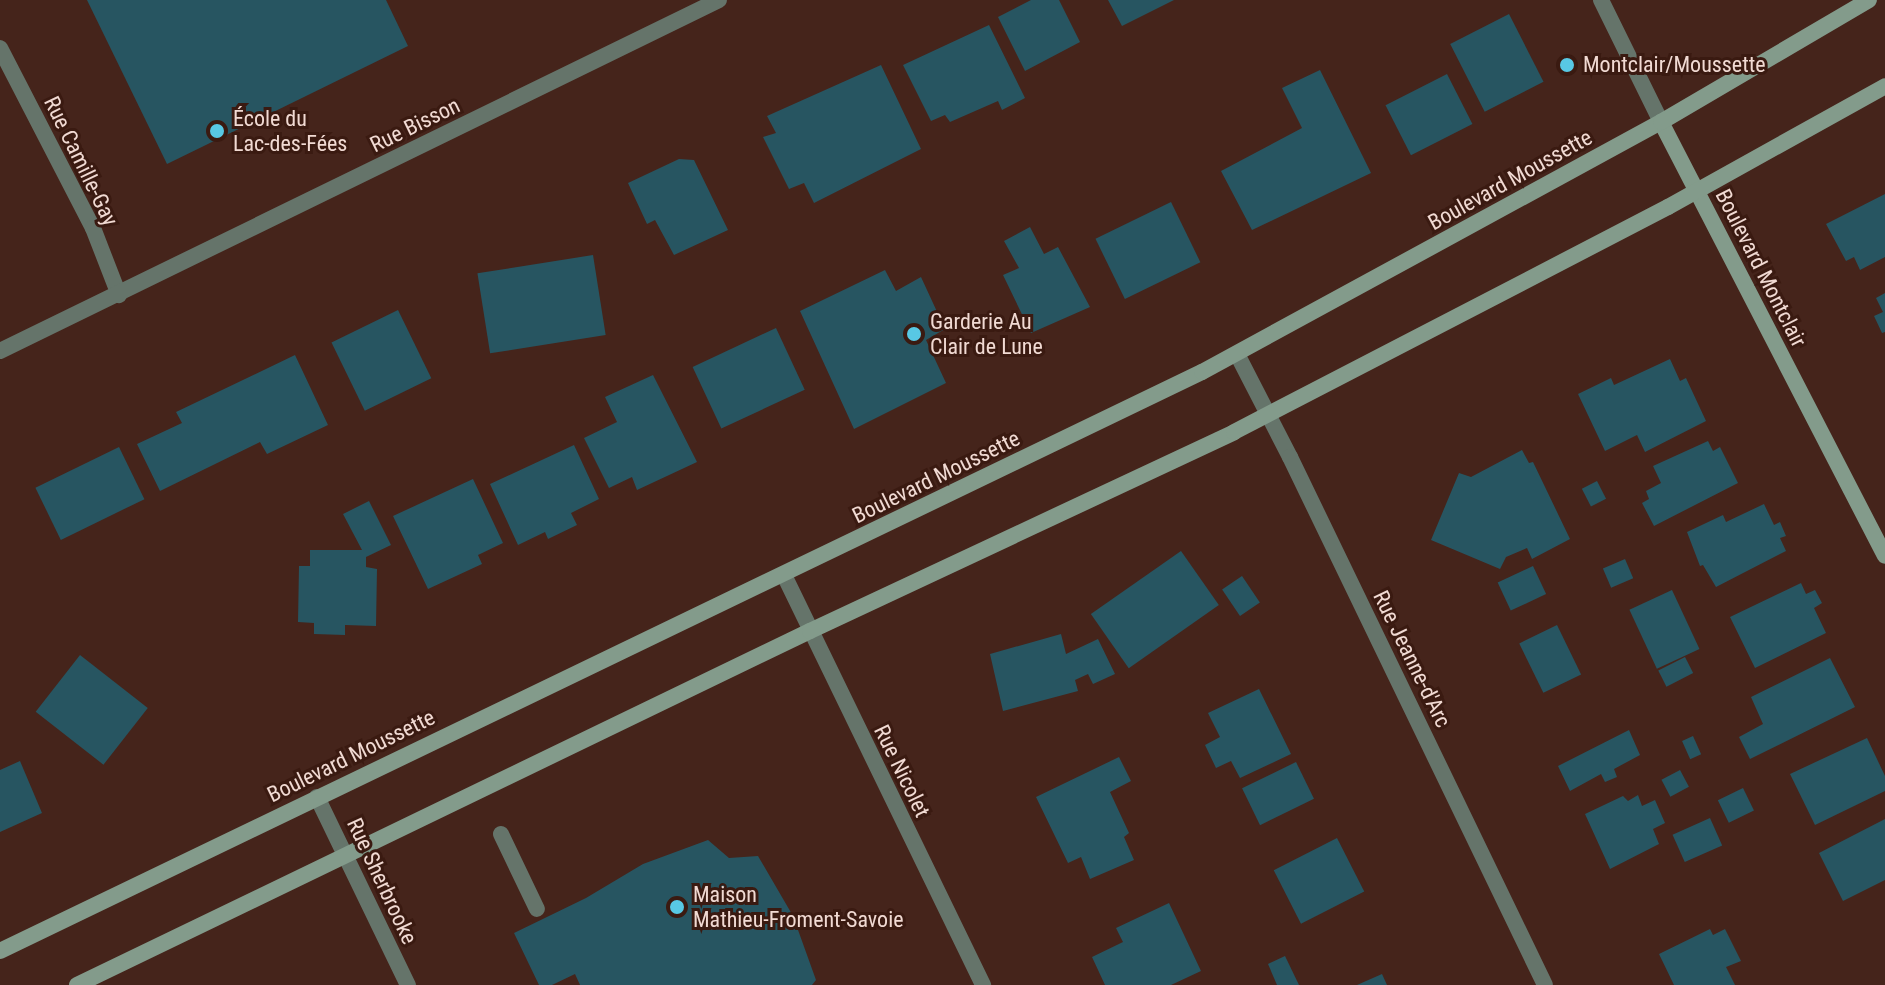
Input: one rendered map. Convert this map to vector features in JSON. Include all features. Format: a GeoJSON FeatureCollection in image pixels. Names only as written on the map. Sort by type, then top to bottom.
{"type":"FeatureCollection","features":[{"type":"Feature","properties":{"kind":"street","name":"Rue Bisson"},"geometry":{"type":"LineString","coordinates":[[0,351],[719,0]]}},
{"type":"Feature","properties":{"kind":"street","name":"Boulevard Montclair"},"geometry":{"type":"LineString","coordinates":[[1601,0],[1696,192],[1885,556]]}},
{"type":"Feature","properties":{"kind":"street","name":"Boulevard Moussette"},"geometry":{"type":"LineString","coordinates":[[0,951],[1237,354],[1661,122],[1869,0]]}},
{"type":"Feature","properties":{"kind":"street","name":"Rue Camille-Gay"},"geometry":{"type":"LineString","coordinates":[[0,48],[93,228],[119,295]]}},
{"type":"Feature","properties":{"kind":"street"},"geometry":{"type":"LineString","coordinates":[[77,985],[810,631],[1268,415],[1696,192],[1885,86]]}},
{"type":"Feature","properties":{"kind":"street","name":"Rue Jeanne-d'Arc"},"geometry":{"type":"LineString","coordinates":[[1237,354],[1545,985]]}},
{"type":"Feature","properties":{"kind":"street","name":"Rue Nicolet"},"geometry":{"type":"LineString","coordinates":[[784,575],[983,985]]}},
{"type":"Feature","properties":{"kind":"street","name":"Rue Sherbrooke"},"geometry":{"type":"LineString","coordinates":[[317,797],[408,985]]}},
{"type":"Feature","properties":{"kind":"street"},"geometry":{"type":"LineString","coordinates":[[501,834],[537,909]]}},
{"type":"Feature","properties":{"kind":"building"},"geometry":{"type":"Polygon","coordinates":[[[87,0],[386,0],[408,46],[167,164],[87,0]]]}},
{"type":"Feature","properties":{"kind":"building"},"geometry":{"type":"Polygon","coordinates":[[[1031,0],[1059,0],[1080,42],[1025,71],[998,17],[1031,0]]]}},
{"type":"Feature","properties":{"kind":"building"},"geometry":{"type":"Polygon","coordinates":[[[1108,0],[1174,0],[1122,26],[1108,0]]]}},
{"type":"Feature","properties":{"kind":"building"},"geometry":{"type":"Polygon","coordinates":[[[1509,14],[1544,82],[1485,112],[1450,44],[1509,14]]]}},
{"type":"Feature","properties":{"kind":"building"},"geometry":{"type":"Polygon","coordinates":[[[989,25],[1025,98],[1002,110],[998,101],[950,122],[945,115],[931,121],[903,65],[989,25]]]}},
{"type":"Feature","properties":{"kind":"building"},"geometry":{"type":"Polygon","coordinates":[[[881,65],[921,149],[814,203],[804,183],[789,189],[763,137],[776,133],[767,116],[881,65]]]}},
{"type":"Feature","properties":{"kind":"building"},"geometry":{"type":"Polygon","coordinates":[[[1320,70],[1371,173],[1252,230],[1221,171],[1302,128],[1282,88],[1320,70]]]}},
{"type":"Feature","properties":{"kind":"building"},"geometry":{"type":"Polygon","coordinates":[[[1447,74],[1472,124],[1411,155],[1386,105],[1447,74]]]}},
{"type":"Feature","properties":{"kind":"building"},"geometry":{"type":"Polygon","coordinates":[[[679,159],[694,160],[728,230],[674,255],[655,220],[647,224],[628,183],[679,159]]]}},
{"type":"Feature","properties":{"kind":"building"},"geometry":{"type":"Polygon","coordinates":[[[1885,194],[1885,257],[1860,270],[1854,257],[1846,261],[1826,224],[1885,194]]]}},
{"type":"Feature","properties":{"kind":"building"},"geometry":{"type":"Polygon","coordinates":[[[1171,202],[1200,262],[1125,299],[1096,239],[1171,202]]]}},
{"type":"Feature","properties":{"kind":"building"},"geometry":{"type":"Polygon","coordinates":[[[1030,227],[1044,254],[1058,247],[1090,307],[1031,333],[1003,275],[1019,268],[1004,241],[1030,227]]]}},
{"type":"Feature","properties":{"kind":"building"},"geometry":{"type":"Polygon","coordinates":[[[593,255],[606,335],[490,353],[477,273],[593,255]]]}},
{"type":"Feature","properties":{"kind":"building"},"geometry":{"type":"Polygon","coordinates":[[[885,270],[896,291],[921,277],[945,329],[926,340],[946,383],[854,429],[800,311],[885,270]]]}},
{"type":"Feature","properties":{"kind":"building"},"geometry":{"type":"Polygon","coordinates":[[[1885,293],[1885,332],[1882,333],[1874,316],[1883,312],[1876,298],[1885,293]]]}},
{"type":"Feature","properties":{"kind":"building"},"geometry":{"type":"Polygon","coordinates":[[[398,310],[431,378],[365,411],[331,342],[398,310]]]}},
{"type":"Feature","properties":{"kind":"building"},"geometry":{"type":"Polygon","coordinates":[[[776,328],[805,390],[721,429],[693,367],[776,328]]]}},
{"type":"Feature","properties":{"kind":"building"},"geometry":{"type":"Polygon","coordinates":[[[295,355],[328,425],[267,454],[260,442],[160,491],[137,444],[182,423],[176,412],[295,355]]]}},
{"type":"Feature","properties":{"kind":"building"},"geometry":{"type":"Polygon","coordinates":[[[1670,359],[1680,381],[1686,378],[1706,421],[1645,452],[1637,435],[1605,451],[1578,394],[1611,378],[1614,385],[1670,359]]]}},
{"type":"Feature","properties":{"kind":"building"},"geometry":{"type":"Polygon","coordinates":[[[653,375],[697,462],[637,490],[632,477],[609,488],[584,438],[617,422],[605,397],[653,375]]]}},
{"type":"Feature","properties":{"kind":"building"},"geometry":{"type":"Polygon","coordinates":[[[1708,441],[1713,451],[1720,447],[1738,483],[1654,526],[1642,503],[1649,499],[1646,491],[1661,483],[1653,466],[1708,441]]]}},
{"type":"Feature","properties":{"kind":"building"},"geometry":{"type":"Polygon","coordinates":[[[574,445],[599,499],[571,513],[577,525],[548,539],[545,532],[518,545],[490,484],[574,445]]]}},
{"type":"Feature","properties":{"kind":"building"},"geometry":{"type":"Polygon","coordinates":[[[119,447],[144,499],[61,540],[35,488],[119,447]]]}},
{"type":"Feature","properties":{"kind":"building"},"geometry":{"type":"Polygon","coordinates":[[[1522,450],[1529,463],[1533,462],[1570,539],[1532,559],[1527,548],[1506,557],[1500,569],[1431,540],[1459,473],[1471,477],[1522,450]]]}},
{"type":"Feature","properties":{"kind":"building"},"geometry":{"type":"Polygon","coordinates":[[[473,479],[503,543],[478,555],[482,564],[428,589],[393,516],[473,479]]]}},
{"type":"Feature","properties":{"kind":"building"},"geometry":{"type":"Polygon","coordinates":[[[1597,481],[1606,499],[1591,507],[1582,489],[1597,481]]]}},
{"type":"Feature","properties":{"kind":"building"},"geometry":{"type":"Polygon","coordinates":[[[369,501],[391,545],[366,557],[366,567],[377,569],[376,626],[345,625],[345,635],[314,634],[314,623],[298,622],[299,566],[310,566],[310,550],[362,550],[343,514],[369,501]]]}},
{"type":"Feature","properties":{"kind":"building"},"geometry":{"type":"Polygon","coordinates":[[[1764,504],[1774,525],[1780,522],[1786,536],[1780,538],[1786,551],[1716,587],[1703,565],[1700,566],[1687,532],[1723,515],[1726,522],[1764,504]]]}},
{"type":"Feature","properties":{"kind":"building"},"geometry":{"type":"Polygon","coordinates":[[[1181,551],[1219,605],[1129,668],[1091,614],[1181,551]]]}},
{"type":"Feature","properties":{"kind":"building"},"geometry":{"type":"Polygon","coordinates":[[[1625,559],[1633,578],[1611,588],[1603,568],[1625,559]]]}},
{"type":"Feature","properties":{"kind":"building"},"geometry":{"type":"Polygon","coordinates":[[[1533,566],[1546,594],[1511,611],[1498,582],[1533,566]]]}},
{"type":"Feature","properties":{"kind":"building"},"geometry":{"type":"Polygon","coordinates":[[[1242,576],[1260,603],[1240,616],[1222,589],[1242,576]]]}},
{"type":"Feature","properties":{"kind":"building"},"geometry":{"type":"Polygon","coordinates":[[[1801,583],[1806,594],[1815,590],[1822,603],[1814,608],[1826,633],[1755,668],[1730,617],[1801,583]]]}},
{"type":"Feature","properties":{"kind":"building"},"geometry":{"type":"Polygon","coordinates":[[[1672,590],[1699,649],[1657,669],[1629,610],[1672,590]]]}},
{"type":"Feature","properties":{"kind":"building"},"geometry":{"type":"Polygon","coordinates":[[[1557,625],[1581,674],[1543,693],[1519,643],[1557,625]]]}},
{"type":"Feature","properties":{"kind":"building"},"geometry":{"type":"Polygon","coordinates":[[[1061,634],[1066,654],[1098,639],[1115,674],[1093,684],[1088,674],[1075,680],[1078,691],[1003,711],[990,654],[1061,634]]]}},
{"type":"Feature","properties":{"kind":"building"},"geometry":{"type":"Polygon","coordinates":[[[80,655],[148,708],[103,765],[36,712],[80,655]]]}},
{"type":"Feature","properties":{"kind":"building"},"geometry":{"type":"Polygon","coordinates":[[[1685,657],[1693,673],[1666,687],[1658,671],[1685,657]]]}},
{"type":"Feature","properties":{"kind":"building"},"geometry":{"type":"Polygon","coordinates":[[[1830,658],[1855,707],[1750,759],[1739,737],[1763,724],[1751,697],[1830,658]]]}},
{"type":"Feature","properties":{"kind":"building"},"geometry":{"type":"Polygon","coordinates":[[[1259,689],[1291,754],[1240,778],[1231,761],[1216,768],[1205,745],[1220,737],[1208,713],[1259,689]]]}},
{"type":"Feature","properties":{"kind":"building"},"geometry":{"type":"Polygon","coordinates":[[[1629,730],[1640,755],[1614,769],[1617,777],[1605,782],[1601,774],[1570,791],[1558,766],[1629,730]]]}},
{"type":"Feature","properties":{"kind":"building"},"geometry":{"type":"Polygon","coordinates":[[[1693,736],[1701,754],[1690,759],[1682,741],[1693,736]]]}},
{"type":"Feature","properties":{"kind":"building"},"geometry":{"type":"Polygon","coordinates":[[[1867,738],[1885,776],[1885,791],[1815,825],[1790,774],[1867,738]]]}},
{"type":"Feature","properties":{"kind":"building"},"geometry":{"type":"Polygon","coordinates":[[[1119,757],[1131,781],[1110,792],[1129,833],[1124,837],[1134,860],[1090,879],[1081,857],[1068,863],[1036,797],[1119,757]]]}},
{"type":"Feature","properties":{"kind":"building"},"geometry":{"type":"Polygon","coordinates":[[[20,761],[42,813],[0,832],[0,770],[20,761]]]}},
{"type":"Feature","properties":{"kind":"building"},"geometry":{"type":"Polygon","coordinates":[[[1296,762],[1314,799],[1260,825],[1242,788],[1296,762]]]}},
{"type":"Feature","properties":{"kind":"building"},"geometry":{"type":"Polygon","coordinates":[[[1680,770],[1689,787],[1670,797],[1661,780],[1680,770]]]}},
{"type":"Feature","properties":{"kind":"building"},"geometry":{"type":"Polygon","coordinates":[[[1743,788],[1754,810],[1729,823],[1718,800],[1743,788]]]}},
{"type":"Feature","properties":{"kind":"building"},"geometry":{"type":"Polygon","coordinates":[[[1638,795],[1642,806],[1655,800],[1665,823],[1653,829],[1659,844],[1610,869],[1585,814],[1623,796],[1628,801],[1638,795]]]}},
{"type":"Feature","properties":{"kind":"building"},"geometry":{"type":"Polygon","coordinates":[[[1710,818],[1722,845],[1685,862],[1673,835],[1710,818]]]}},
{"type":"Feature","properties":{"kind":"building"},"geometry":{"type":"Polygon","coordinates":[[[1885,819],[1885,880],[1843,901],[1819,853],[1885,819]]]}},
{"type":"Feature","properties":{"kind":"building"},"geometry":{"type":"Polygon","coordinates":[[[1337,838],[1364,891],[1301,924],[1274,870],[1337,838]]]}},
{"type":"Feature","properties":{"kind":"building","name":"Maison Mathieu-Froment-Savoie"},"geometry":{"type":"Polygon","coordinates":[[[708,840],[729,858],[758,856],[793,916],[816,980],[812,985],[580,985],[575,974],[552,985],[539,985],[514,933],[586,898],[643,864],[708,840]]]}},
{"type":"Feature","properties":{"kind":"building"},"geometry":{"type":"Polygon","coordinates":[[[1169,903],[1201,971],[1171,985],[1105,985],[1092,957],[1123,942],[1116,928],[1169,903]]]}},
{"type":"Feature","properties":{"kind":"building"},"geometry":{"type":"Polygon","coordinates":[[[1710,929],[1713,935],[1725,929],[1741,961],[1726,967],[1735,985],[1674,985],[1659,954],[1710,929]]]}},
{"type":"Feature","properties":{"kind":"building"},"geometry":{"type":"Polygon","coordinates":[[[1285,956],[1299,985],[1277,985],[1268,964],[1285,956]]]}},
{"type":"Feature","properties":{"kind":"building"},"geometry":{"type":"Polygon","coordinates":[[[1382,974],[1387,985],[1357,985],[1382,974]]]}},
{"type":"Feature","properties":{"kind":"place","name":"Montclair/Moussette"},"geometry":{"type":"Point","coordinates":[1567,65]}},
{"type":"Feature","properties":{"kind":"place","name":"École du Lac-des-Fées"},"geometry":{"type":"Point","coordinates":[217,131]}},
{"type":"Feature","properties":{"kind":"place","name":"Garderie Au Clair de Lune"},"geometry":{"type":"Point","coordinates":[914,334]}},
{"type":"Feature","properties":{"kind":"place","name":"Maison Mathieu-Froment-Savoie"},"geometry":{"type":"Point","coordinates":[677,907]}}]}
